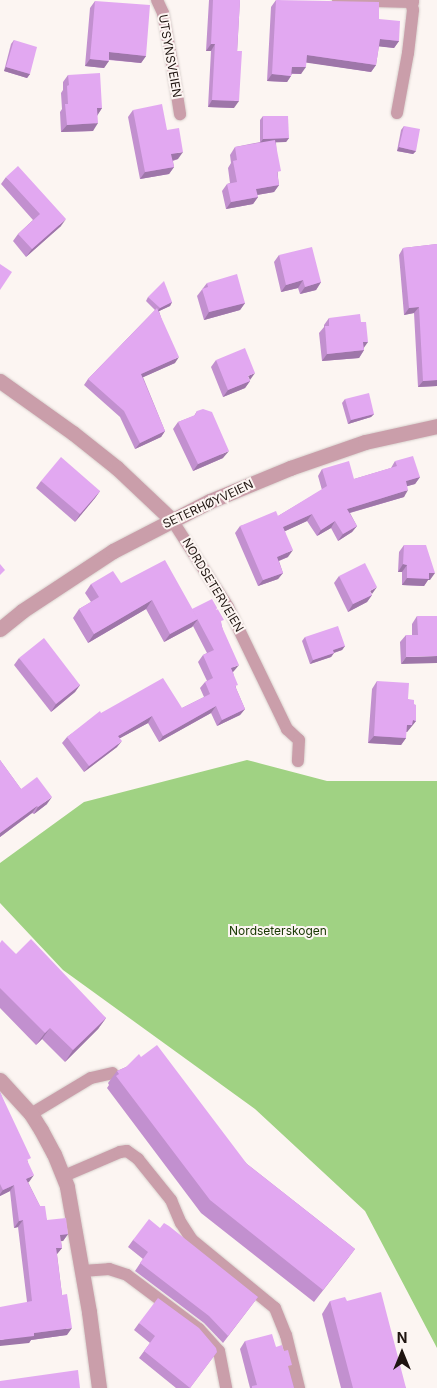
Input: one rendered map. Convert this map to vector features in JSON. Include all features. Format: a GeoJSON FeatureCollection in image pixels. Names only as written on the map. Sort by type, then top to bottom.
{"type":"FeatureCollection","features":[{"type":"Feature","properties":{"kind":"street","name":"NORDSETERVEIEN"},"geometry":{"type":"LineString","coordinates":[[0,381],[38,406],[110,462],[172,520]]}},
{"type":"Feature","properties":{"kind":"street","name":"SETERHØYVEIEN"},"geometry":{"type":"LineString","coordinates":[[0,629],[22,611],[105,556],[210,501],[290,468],[365,442],[437,426]]}},
{"type":"Feature","properties":{"kind":"street"},"geometry":{"type":"LineString","coordinates":[[0,1080],[31,1114],[54,1154],[64,1176],[73,1212],[99,1388]]}},
{"type":"Feature","properties":{"kind":"lane","name":"UTSYNSVEIEN"},"geometry":{"type":"LineString","coordinates":[[158,0],[170,48],[180,114]]}},
{"type":"Feature","properties":{"kind":"lane"},"geometry":{"type":"LineString","coordinates":[[338,0],[411,1],[413,10],[408,53],[397,112]]}},
{"type":"Feature","properties":{"kind":"lane","name":"NORDSETERVEIEN"},"geometry":{"type":"LineString","coordinates":[[172,520],[228,607],[287,730],[299,740],[298,761]]}},
{"type":"Feature","properties":{"kind":"lane"},"geometry":{"type":"LineString","coordinates":[[31,1114],[91,1078],[112,1073]]}},
{"type":"Feature","properties":{"kind":"lane"},"geometry":{"type":"LineString","coordinates":[[64,1176],[120,1152],[127,1151],[138,1159],[171,1200],[181,1223],[192,1240],[275,1308],[286,1334],[299,1388]]}},
{"type":"Feature","properties":{"kind":"lane"},"geometry":{"type":"LineString","coordinates":[[82,1271],[109,1269],[127,1275],[199,1329],[219,1351],[226,1388]]}},
{"type":"Feature","properties":{"kind":"green space","name":"Nordseterskogen"},"geometry":{"type":"Polygon","coordinates":[[[247,760],[327,781],[437,781],[437,1348],[365,1211],[255,1109],[63,970],[0,903],[0,863],[84,802],[247,760]]]}},
{"type":"Feature","properties":{"kind":"building"},"geometry":{"type":"Polygon","coordinates":[[[213,0],[240,0],[237,51],[242,51],[239,101],[212,100],[215,44],[211,44],[213,0]]]}},
{"type":"Feature","properties":{"kind":"building"},"geometry":{"type":"Polygon","coordinates":[[[276,0],[379,2],[379,19],[400,21],[399,41],[380,39],[376,65],[307,55],[306,67],[292,67],[291,76],[272,74],[276,0]]]}},
{"type":"Feature","properties":{"kind":"building"},"geometry":{"type":"Polygon","coordinates":[[[95,1],[150,5],[146,56],[109,52],[109,61],[90,59],[95,1]]]}},
{"type":"Feature","properties":{"kind":"building"},"geometry":{"type":"Polygon","coordinates":[[[14,40],[37,47],[30,74],[6,67],[14,40]]]}},
{"type":"Feature","properties":{"kind":"building"},"geometry":{"type":"Polygon","coordinates":[[[100,73],[102,108],[97,108],[98,123],[67,125],[65,104],[68,104],[68,75],[100,73]]]}},
{"type":"Feature","properties":{"kind":"building"},"geometry":{"type":"Polygon","coordinates":[[[162,104],[167,130],[179,128],[183,152],[171,154],[174,167],[145,172],[133,110],[162,104]]]}},
{"type":"Feature","properties":{"kind":"building"},"geometry":{"type":"Polygon","coordinates":[[[263,116],[288,116],[289,138],[263,139],[263,116]]]}},
{"type":"Feature","properties":{"kind":"building"},"geometry":{"type":"Polygon","coordinates":[[[404,126],[420,129],[416,151],[399,147],[404,126]]]}},
{"type":"Feature","properties":{"kind":"building"},"geometry":{"type":"Polygon","coordinates":[[[275,140],[281,171],[277,172],[279,185],[256,189],[258,197],[231,202],[227,184],[237,182],[233,161],[237,160],[235,147],[275,140]]]}},
{"type":"Feature","properties":{"kind":"building"},"geometry":{"type":"Polygon","coordinates":[[[18,166],[66,219],[32,249],[18,234],[40,214],[6,177],[18,166]]]}},
{"type":"Feature","properties":{"kind":"building"},"geometry":{"type":"Polygon","coordinates":[[[437,244],[437,380],[423,381],[419,307],[409,308],[403,248],[437,244]]]}},
{"type":"Feature","properties":{"kind":"building"},"geometry":{"type":"Polygon","coordinates":[[[312,247],[321,282],[305,287],[303,280],[286,285],[279,255],[312,247]]]}},
{"type":"Feature","properties":{"kind":"building"},"geometry":{"type":"Polygon","coordinates":[[[0,264],[12,272],[0,290],[0,264]]]}},
{"type":"Feature","properties":{"kind":"building"},"geometry":{"type":"Polygon","coordinates":[[[237,274],[245,303],[209,312],[202,289],[208,287],[207,283],[237,274]]]}},
{"type":"Feature","properties":{"kind":"building"},"geometry":{"type":"Polygon","coordinates":[[[164,281],[172,302],[160,308],[148,297],[164,281]]]}},
{"type":"Feature","properties":{"kind":"building"},"geometry":{"type":"Polygon","coordinates":[[[157,308],[179,357],[141,374],[165,431],[140,443],[124,411],[88,379],[157,308]]]}},
{"type":"Feature","properties":{"kind":"building"},"geometry":{"type":"Polygon","coordinates":[[[360,314],[361,322],[366,322],[368,342],[363,342],[364,350],[327,354],[325,326],[329,326],[329,318],[360,314]]]}},
{"type":"Feature","properties":{"kind":"building"},"geometry":{"type":"Polygon","coordinates":[[[245,348],[255,373],[248,376],[250,381],[228,390],[216,360],[245,348]]]}},
{"type":"Feature","properties":{"kind":"building"},"geometry":{"type":"Polygon","coordinates":[[[369,393],[374,414],[351,420],[345,399],[369,393]]]}},
{"type":"Feature","properties":{"kind":"building"},"geometry":{"type":"Polygon","coordinates":[[[203,409],[212,412],[229,451],[198,464],[178,422],[195,415],[197,411],[203,409]]]}},
{"type":"Feature","properties":{"kind":"building"},"geometry":{"type":"Polygon","coordinates":[[[413,456],[420,477],[406,481],[408,490],[347,509],[357,526],[343,534],[335,521],[321,530],[312,514],[283,527],[293,550],[277,557],[283,573],[263,580],[240,526],[276,511],[278,516],[327,486],[322,469],[349,461],[354,479],[397,466],[395,461],[413,456]]]}},
{"type":"Feature","properties":{"kind":"building"},"geometry":{"type":"Polygon","coordinates":[[[61,457],[100,491],[80,514],[41,481],[61,457]]]}},
{"type":"Feature","properties":{"kind":"building"},"geometry":{"type":"Polygon","coordinates":[[[404,545],[426,545],[435,573],[429,573],[429,579],[407,578],[407,565],[403,564],[404,545]]]}},
{"type":"Feature","properties":{"kind":"building"},"geometry":{"type":"Polygon","coordinates":[[[165,560],[198,619],[170,634],[152,600],[94,634],[79,609],[99,597],[91,584],[113,571],[121,583],[165,560]]]}},
{"type":"Feature","properties":{"kind":"building"},"geometry":{"type":"Polygon","coordinates":[[[365,563],[377,587],[370,591],[372,595],[353,604],[339,576],[365,563]]]}},
{"type":"Feature","properties":{"kind":"building"},"geometry":{"type":"Polygon","coordinates":[[[0,564],[5,570],[0,575],[0,564]]]}},
{"type":"Feature","properties":{"kind":"building"},"geometry":{"type":"Polygon","coordinates":[[[212,599],[224,620],[221,621],[222,627],[239,665],[231,668],[238,685],[235,686],[245,709],[222,720],[216,706],[163,736],[152,716],[118,736],[122,741],[89,766],[67,737],[100,711],[101,713],[163,678],[182,708],[210,694],[205,682],[213,678],[203,655],[214,650],[192,609],[212,599]]]}},
{"type":"Feature","properties":{"kind":"building"},"geometry":{"type":"Polygon","coordinates":[[[417,616],[437,616],[437,656],[406,657],[406,635],[418,635],[417,616]]]}},
{"type":"Feature","properties":{"kind":"building"},"geometry":{"type":"Polygon","coordinates":[[[338,626],[345,646],[333,650],[334,653],[313,660],[305,637],[338,626]]]}},
{"type":"Feature","properties":{"kind":"building"},"geometry":{"type":"Polygon","coordinates":[[[44,638],[80,685],[56,704],[19,658],[44,638]]]}},
{"type":"Feature","properties":{"kind":"building"},"geometry":{"type":"Polygon","coordinates":[[[377,681],[409,683],[408,699],[414,700],[416,705],[416,721],[413,720],[412,725],[407,725],[406,738],[374,736],[377,681]]]}},
{"type":"Feature","properties":{"kind":"building"},"geometry":{"type":"Polygon","coordinates":[[[0,760],[21,789],[37,777],[52,797],[0,833],[0,760]]]}},
{"type":"Feature","properties":{"kind":"building"},"geometry":{"type":"Polygon","coordinates":[[[31,939],[106,1018],[73,1050],[50,1028],[45,1033],[0,988],[0,943],[2,940],[16,954],[31,939]]]}},
{"type":"Feature","properties":{"kind":"building"},"geometry":{"type":"Polygon","coordinates":[[[157,1045],[247,1164],[355,1249],[323,1290],[210,1200],[116,1076],[119,1074],[117,1071],[126,1067],[139,1054],[141,1057],[157,1045]]]}},
{"type":"Feature","properties":{"kind":"building"},"geometry":{"type":"Polygon","coordinates":[[[0,1092],[31,1158],[27,1160],[34,1175],[26,1179],[40,1206],[45,1206],[47,1220],[66,1218],[68,1234],[60,1235],[62,1248],[56,1248],[62,1295],[67,1294],[72,1328],[34,1333],[34,1336],[0,1340],[0,1307],[32,1301],[23,1220],[19,1221],[14,1185],[3,1190],[0,1184],[0,1092]]]}},
{"type":"Feature","properties":{"kind":"building"},"geometry":{"type":"Polygon","coordinates":[[[149,1219],[160,1228],[164,1223],[169,1226],[258,1297],[228,1336],[209,1316],[140,1263],[148,1252],[133,1240],[149,1219]]]}},
{"type":"Feature","properties":{"kind":"building"},"geometry":{"type":"Polygon","coordinates":[[[381,1292],[406,1388],[353,1388],[330,1301],[345,1297],[347,1301],[381,1292]]]}},
{"type":"Feature","properties":{"kind":"building"},"geometry":{"type":"Polygon","coordinates":[[[158,1298],[199,1328],[216,1348],[217,1352],[190,1388],[144,1351],[155,1336],[139,1323],[158,1298]]]}},
{"type":"Feature","properties":{"kind":"building"},"geometry":{"type":"Polygon","coordinates":[[[272,1334],[276,1347],[282,1345],[284,1351],[288,1350],[292,1365],[288,1366],[294,1388],[252,1388],[252,1386],[257,1385],[245,1341],[272,1334]]]}},
{"type":"Feature","properties":{"kind":"building"},"geometry":{"type":"Polygon","coordinates":[[[78,1370],[80,1388],[0,1388],[0,1381],[78,1370]]]}}]}
